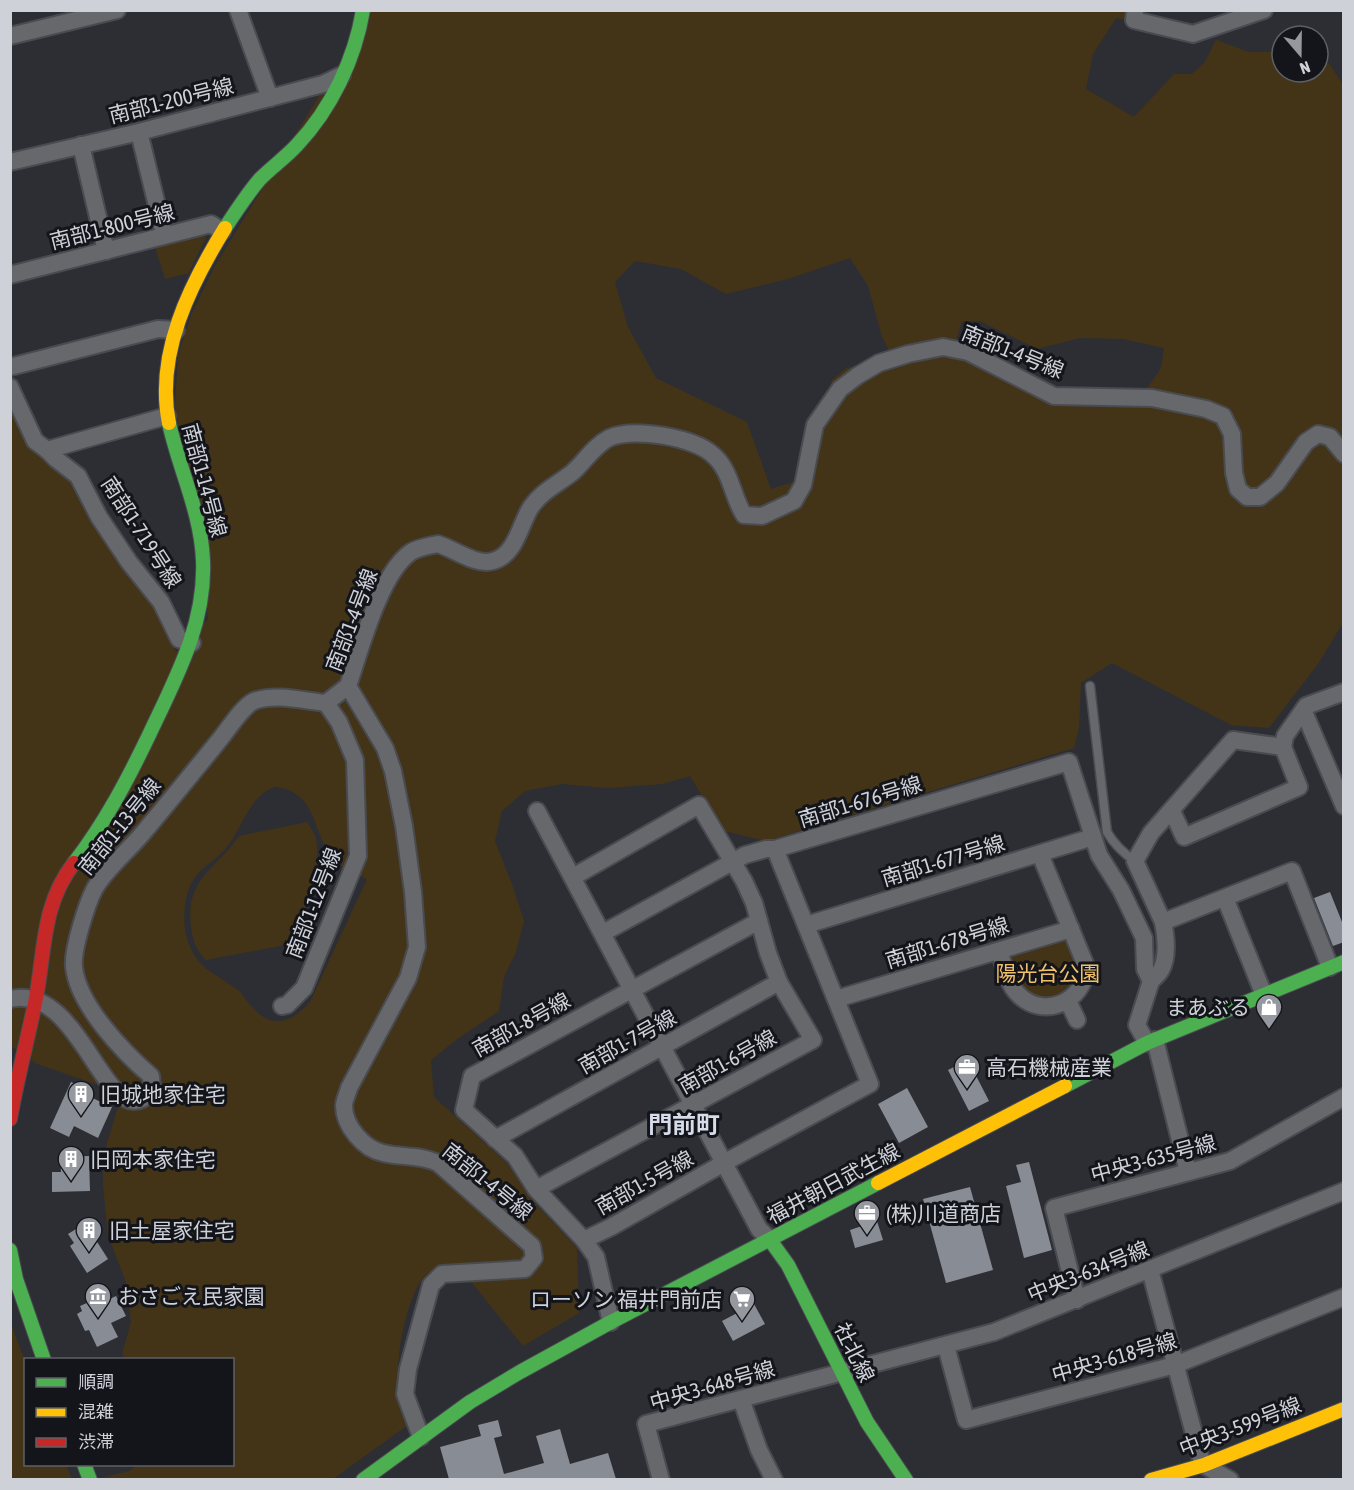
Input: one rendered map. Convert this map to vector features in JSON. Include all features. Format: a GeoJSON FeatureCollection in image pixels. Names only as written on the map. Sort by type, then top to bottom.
{"type":"FeatureCollection","features":[{"type":"Feature","properties":{"kind":"street"},"geometry":{"type":"LineString","coordinates":[[10,36],[117,10]]}},
{"type":"Feature","properties":{"kind":"street"},"geometry":{"type":"LineString","coordinates":[[238,10],[270,98]]}},
{"type":"Feature","properties":{"kind":"street","name":"南部1-14号線"},"geometry":{"type":"LineString","coordinates":[[10,1119],[17,1054],[36,1001],[54,896],[63,876],[99,831],[117,798],[192,643],[200,614],[204,586],[198,520],[166,416],[169,352],[176,330],[222,231],[257,182],[297,144],[319,118],[342,75],[354,46],[363,10]]}},
{"type":"Feature","properties":{"kind":"street"},"geometry":{"type":"LineString","coordinates":[[1135,10],[1134,20],[1193,34],[1264,10]]}},
{"type":"Feature","properties":{"kind":"street","name":"南部1-200号線"},"geometry":{"type":"LineString","coordinates":[[10,162],[270,98],[323,84],[342,75]]}},
{"type":"Feature","properties":{"kind":"street"},"geometry":{"type":"LineString","coordinates":[[139,132],[162,226]]}},
{"type":"Feature","properties":{"kind":"street"},"geometry":{"type":"LineString","coordinates":[[81,145],[106,251]]}},
{"type":"Feature","properties":{"kind":"street","name":"南部1-800号線"},"geometry":{"type":"LineString","coordinates":[[10,275],[211,224],[222,231]]}},
{"type":"Feature","properties":{"kind":"street"},"geometry":{"type":"LineString","coordinates":[[10,367],[158,329],[176,330]]}},
{"type":"Feature","properties":{"kind":"street","name":"南部1-4号線"},"geometry":{"type":"LineString","coordinates":[[421,1437],[405,1394],[408,1369],[431,1285],[442,1274],[525,1269],[534,1258],[532,1246],[438,1163],[422,1156],[401,1156],[380,1152],[363,1143],[348,1124],[344,1105],[349,1088],[408,978],[417,947],[406,837],[393,771],[385,748],[348,686],[388,579],[399,563],[412,552],[438,544],[477,561],[490,562],[500,559],[511,546],[531,508],[546,490],[575,470],[592,450],[609,438],[626,433],[655,434],[684,441],[712,453],[724,466],[744,515],[762,516],[794,501],[803,485],[815,425],[840,389],[879,363],[908,354],[944,347],[961,350],[1054,396],[1152,398],[1206,409],[1223,416],[1232,434],[1234,473],[1238,489],[1247,497],[1260,497],[1277,483],[1305,442],[1318,434],[1330,437],[1344,454]]}},
{"type":"Feature","properties":{"kind":"street","name":"南部1-719号線"},"geometry":{"type":"LineString","coordinates":[[10,387],[35,441],[78,476],[99,518],[129,562],[162,602],[179,639],[192,643]]}},
{"type":"Feature","properties":{"kind":"street"},"geometry":{"type":"LineString","coordinates":[[47,450],[166,416]]}},
{"type":"Feature","properties":{"kind":"street"},"geometry":{"type":"LineString","coordinates":[[327,703],[348,686]]}},
{"type":"Feature","properties":{"kind":"street"},"geometry":{"type":"LineString","coordinates":[[1172,811],[1184,837],[1299,786],[1283,747],[1285,736],[1304,712],[1306,706],[1344,692]]}},
{"type":"Feature","properties":{"kind":"street","name":"南部1-13号線"},"geometry":{"type":"LineString","coordinates":[[36,1001],[52,1007],[71,1027],[116,1094],[130,1101],[142,1100],[152,1090],[151,1076],[111,1037],[78,985],[73,965],[81,922],[88,902],[97,886],[252,702],[271,697],[327,703]]}},
{"type":"Feature","properties":{"kind":"street","name":"南部1-12号線"},"geometry":{"type":"LineString","coordinates":[[282,1006],[287,1005],[304,988],[358,856],[355,760],[339,722],[327,703]]}},
{"type":"Feature","properties":{"kind":"street"},"geometry":{"type":"LineString","coordinates":[[1304,712],[1337,775],[1344,806]]}},
{"type":"Feature","properties":{"kind":"street"},"geometry":{"type":"LineString","coordinates":[[1188,1172],[1151,1042],[1137,1025],[1151,981],[1161,970],[1166,947],[1163,922],[1135,861],[1151,833],[1233,741],[1283,747]]}},
{"type":"Feature","properties":{"kind":"street","name":"南部1-676号線"},"geometry":{"type":"LineString","coordinates":[[775,849],[1069,762],[1099,855],[1121,890],[1144,938],[1145,969],[1151,981]]}},
{"type":"Feature","properties":{"kind":"street"},"geometry":{"type":"LineString","coordinates":[[573,877],[699,805],[744,881],[779,982]]}},
{"type":"Feature","properties":{"kind":"street"},"geometry":{"type":"LineString","coordinates":[[537,811],[759,1229],[770,1240]]}},
{"type":"Feature","properties":{"kind":"street","name":"南部1-677号線"},"geometry":{"type":"LineString","coordinates":[[806,925],[1093,837]]}},
{"type":"Feature","properties":{"kind":"street"},"geometry":{"type":"LineString","coordinates":[[603,933],[745,855],[775,849],[870,1084],[724,1163]]}},
{"type":"Feature","properties":{"kind":"street"},"geometry":{"type":"LineString","coordinates":[[999,951],[1016,993],[1038,1007],[1060,1005],[1068,1001],[1086,977],[1086,966],[1040,854]]}},
{"type":"Feature","properties":{"kind":"street"},"geometry":{"type":"LineString","coordinates":[[1163,922],[1292,871],[1337,965]]}},
{"type":"Feature","properties":{"kind":"street"},"geometry":{"type":"LineString","coordinates":[[1225,898],[1264,995]]}},
{"type":"Feature","properties":{"kind":"street","name":"南部1-8号線"},"geometry":{"type":"LineString","coordinates":[[611,1322],[596,1257],[584,1239],[536,1189],[515,1156],[464,1110],[472,1076],[759,921]]}},
{"type":"Feature","properties":{"kind":"street","name":"南部1-678号線"},"geometry":{"type":"LineString","coordinates":[[836,999],[1071,929]]}},
{"type":"Feature","properties":{"kind":"street","name":"福井朝日武生線"},"geometry":{"type":"LineString","coordinates":[[369,1477],[470,1402],[611,1322],[1151,1042],[1337,965]]}},
{"type":"Feature","properties":{"kind":"street","name":"南部1-6号線"},"geometry":{"type":"LineString","coordinates":[[536,1189],[813,1040],[779,982]]}},
{"type":"Feature","properties":{"kind":"street","name":"南部1-7号線"},"geometry":{"type":"LineString","coordinates":[[495,1139],[779,982]]}},
{"type":"Feature","properties":{"kind":"street"},"geometry":{"type":"LineString","coordinates":[[10,999],[36,1001]]}},
{"type":"Feature","properties":{"kind":"street"},"geometry":{"type":"LineString","coordinates":[[1068,1001],[1077,1020]]}},
{"type":"Feature","properties":{"kind":"street","name":"中央3-635号線"},"geometry":{"type":"LineString","coordinates":[[1077,1300],[1054,1208],[1230,1161],[1344,1097]]}},
{"type":"Feature","properties":{"kind":"street","name":"南部1-5号線"},"geometry":{"type":"LineString","coordinates":[[584,1239],[611,1227],[724,1163]]}},
{"type":"Feature","properties":{"kind":"street","name":"中央3-634号線"},"geometry":{"type":"LineString","coordinates":[[842,1372],[994,1332],[1344,1191]]}},
{"type":"Feature","properties":{"kind":"street","name":"社北線"},"geometry":{"type":"LineString","coordinates":[[770,1240],[788,1265],[867,1422],[906,1479]]}},
{"type":"Feature","properties":{"kind":"street"},"geometry":{"type":"LineString","coordinates":[[10,1250],[22,1300],[44,1358]]}},
{"type":"Feature","properties":{"kind":"street"},"geometry":{"type":"LineString","coordinates":[[1150,1270],[1204,1466],[1230,1479]]}},
{"type":"Feature","properties":{"kind":"street","name":"中央3-618号線"},"geometry":{"type":"LineString","coordinates":[[946,1346],[966,1420],[1175,1365],[1344,1297]]}},
{"type":"Feature","properties":{"kind":"street","name":"中央3-648号線"},"geometry":{"type":"LineString","coordinates":[[661,1479],[646,1424],[842,1372]]}},
{"type":"Feature","properties":{"kind":"street"},"geometry":{"type":"LineString","coordinates":[[741,1399],[759,1450],[774,1479]]}},
{"type":"Feature","properties":{"kind":"street","name":"中央3-599号線"},"geometry":{"type":"LineString","coordinates":[[1151,1479],[1204,1466],[1344,1409]]}},
{"type":"Feature","properties":{"kind":"lane"},"geometry":{"type":"LineString","coordinates":[[1090,686],[1107,832],[1125,854],[1135,861]]}},
{"type":"Feature","properties":{"kind":"green space"},"geometry":{"type":"Polygon","coordinates":[[[371,11],[1130,11],[1129,21],[1116,18],[1093,54],[1086,89],[1134,117],[1174,74],[1192,74],[1205,62],[1216,40],[1249,52],[1270,52],[1270,84],[1330,84],[1330,65],[1343,84],[1344,621],[1318,664],[1269,728],[1231,725],[1112,663],[1081,683],[1079,727],[1074,748],[766,841],[724,831],[690,776],[663,784],[608,788],[562,784],[525,791],[502,811],[495,841],[524,921],[516,952],[504,977],[499,1011],[431,1060],[434,1097],[507,1163],[530,1198],[577,1248],[579,1313],[523,1346],[456,1263],[440,1267],[426,1275],[419,1285],[412,1298],[403,1332],[398,1381],[400,1402],[408,1425],[333,1479],[101,1480],[101,1478],[129,1471],[136,1466],[234,1466],[234,1358],[125,1358],[122,1354],[131,1322],[126,1282],[108,1236],[103,1185],[103,1156],[118,1107],[104,1087],[37,1064],[11,1046],[10,401],[29,444],[37,454],[72,478],[94,525],[154,604],[176,652],[208,619],[175,405],[178,355],[192,313],[215,266],[371,11]],[[850,258],[788,279],[726,294],[681,269],[635,261],[615,282],[628,327],[656,378],[747,422],[771,489],[797,481],[832,380],[846,368],[860,365],[889,350],[882,337],[868,286],[850,258]],[[962,321],[956,341],[1059,390],[1146,390],[1161,368],[1164,348],[1123,339],[1080,338],[1037,349],[980,321],[962,321]],[[275,787],[260,796],[254,803],[224,851],[199,873],[189,888],[184,919],[190,947],[201,963],[238,990],[260,1015],[275,1021],[289,1018],[310,1002],[367,879],[334,861],[325,847],[306,804],[299,796],[275,787]]]}},
{"type":"Feature","properties":{"kind":"green space"},"geometry":{"type":"Polygon","coordinates":[[[201,233],[206,237],[189,273],[165,279],[154,244],[201,233]]]}},
{"type":"Feature","properties":{"kind":"green space"},"geometry":{"type":"Polygon","coordinates":[[[307,822],[316,839],[314,880],[305,909],[285,945],[206,960],[194,941],[190,910],[197,886],[204,876],[239,836],[307,822]]]}},
{"type":"Feature","properties":{"kind":"green space","name":"陽光台公園"},"geometry":{"type":"Polygon","coordinates":[[[1066,938],[1080,967],[1077,979],[1065,996],[1039,1001],[1020,989],[1008,959],[1011,954],[1066,938]]]}},
{"type":"Feature","properties":{"kind":"green space"},"geometry":{"type":"Polygon","coordinates":[[[10,1321],[24,1358],[24,1466],[66,1466],[72,1479],[11,1479],[10,1321]]]}},
{"type":"Feature","properties":{"kind":"building"},"geometry":{"type":"Polygon","coordinates":[[[1330,892],[1344,927],[1344,942],[1333,946],[1314,898],[1330,892]]]}},
{"type":"Feature","properties":{"kind":"building"},"geometry":{"type":"Polygon","coordinates":[[[968,1060],[989,1101],[969,1111],[948,1070],[968,1060]]]}},
{"type":"Feature","properties":{"kind":"building","name":"旧城地家住宅"},"geometry":{"type":"Polygon","coordinates":[[[71,1082],[91,1091],[88,1096],[112,1107],[98,1138],[74,1126],[69,1137],[50,1128],[71,1082]]]}},
{"type":"Feature","properties":{"kind":"building"},"geometry":{"type":"Polygon","coordinates":[[[907,1088],[928,1127],[899,1143],[878,1104],[907,1088]]]}},
{"type":"Feature","properties":{"kind":"building","name":"旧岡本家住宅"},"geometry":{"type":"Polygon","coordinates":[[[89,1156],[90,1191],[52,1192],[52,1172],[61,1172],[60,1157],[89,1156]]]}},
{"type":"Feature","properties":{"kind":"building"},"geometry":{"type":"Polygon","coordinates":[[[1029,1162],[1052,1250],[1024,1258],[1006,1186],[1021,1182],[1016,1165],[1029,1162]]]}},
{"type":"Feature","properties":{"kind":"building"},"geometry":{"type":"Polygon","coordinates":[[[970,1187],[993,1270],[946,1283],[923,1199],[970,1187]]]}},
{"type":"Feature","properties":{"kind":"building","name":"旧土屋家住宅"},"geometry":{"type":"Polygon","coordinates":[[[89,1221],[98,1235],[94,1237],[108,1259],[87,1273],[70,1246],[74,1243],[68,1234],[89,1221]]]}},
{"type":"Feature","properties":{"kind":"building"},"geometry":{"type":"Polygon","coordinates":[[[877,1221],[883,1240],[855,1248],[850,1230],[877,1221]]]}},
{"type":"Feature","properties":{"kind":"building"},"geometry":{"type":"Polygon","coordinates":[[[116,1296],[126,1316],[111,1323],[118,1337],[97,1347],[89,1330],[85,1331],[77,1314],[82,1311],[80,1306],[96,1299],[99,1304],[116,1296]]]}},
{"type":"Feature","properties":{"kind":"building"},"geometry":{"type":"Polygon","coordinates":[[[754,1304],[765,1324],[733,1341],[722,1321],[754,1304]]]}},
{"type":"Feature","properties":{"kind":"building"},"geometry":{"type":"Polygon","coordinates":[[[498,1420],[502,1436],[494,1438],[504,1474],[544,1463],[536,1436],[560,1429],[570,1464],[608,1453],[616,1479],[449,1479],[440,1447],[481,1436],[478,1425],[498,1420]]]}},
{"type":"Feature","properties":{"kind":"traffic: fast"},"geometry":{"type":"LineString","coordinates":[[225,228],[260,179],[297,145],[321,116],[348,65],[363,10]]}},
{"type":"Feature","properties":{"kind":"traffic: fast"},"geometry":{"type":"LineString","coordinates":[[74,863],[106,816],[142,750],[179,671],[200,606],[203,583],[201,542],[194,508],[169,423]]}},
{"type":"Feature","properties":{"kind":"traffic: fast"},"geometry":{"type":"LineString","coordinates":[[1065,1086],[1147,1043],[1344,962]]}},
{"type":"Feature","properties":{"kind":"traffic: fast"},"geometry":{"type":"LineString","coordinates":[[363,1480],[470,1402],[520,1372],[878,1183]]}},
{"type":"Feature","properties":{"kind":"traffic: fast"},"geometry":{"type":"LineString","coordinates":[[770,1240],[788,1265],[867,1422],[906,1480]]}},
{"type":"Feature","properties":{"kind":"traffic: fast"},"geometry":{"type":"LineString","coordinates":[[10,1250],[16,1279],[43,1358]]}},
{"type":"Feature","properties":{"kind":"traffic: fast"},"geometry":{"type":"LineString","coordinates":[[85,1466],[90,1480]]}},
{"type":"Feature","properties":{"kind":"traffic: slow"},"geometry":{"type":"LineString","coordinates":[[169,423],[166,397],[171,346],[188,297],[225,228]]}},
{"type":"Feature","properties":{"kind":"traffic: slow"},"geometry":{"type":"LineString","coordinates":[[878,1183],[1065,1086]]}},
{"type":"Feature","properties":{"kind":"traffic: slow"},"geometry":{"type":"LineString","coordinates":[[1151,1480],[1204,1465],[1344,1409]]}},
{"type":"Feature","properties":{"kind":"traffic: jam"},"geometry":{"type":"LineString","coordinates":[[10,1119],[36,998],[50,911],[74,863]]}},
{"type":"Feature","properties":{"kind":"place","name":"まあぶる"},"geometry":{"type":"Point","coordinates":[1269,1030]}},
{"type":"Feature","properties":{"kind":"place","name":"高石機械産業"},"geometry":{"type":"Point","coordinates":[967,1090]}},
{"type":"Feature","properties":{"kind":"place","name":"旧城地家住宅"},"geometry":{"type":"Point","coordinates":[81,1117]}},
{"type":"Feature","properties":{"kind":"place","name":"旧岡本家住宅"},"geometry":{"type":"Point","coordinates":[71,1182]}},
{"type":"Feature","properties":{"kind":"place","name":"(株)川道商店"},"geometry":{"type":"Point","coordinates":[867,1236]}},
{"type":"Feature","properties":{"kind":"place","name":"旧土屋家住宅"},"geometry":{"type":"Point","coordinates":[89,1253]}},
{"type":"Feature","properties":{"kind":"place","name":"おさごえ民家園"},"geometry":{"type":"Point","coordinates":[98,1319]}},
{"type":"Feature","properties":{"kind":"place","name":"ローソン 福井門前店"},"geometry":{"type":"Point","coordinates":[742,1322]}},
{"type":"Feature","properties":{"kind":"district","name":"門前町"},"geometry":{"type":"Point","coordinates":[684,1124]}}]}
